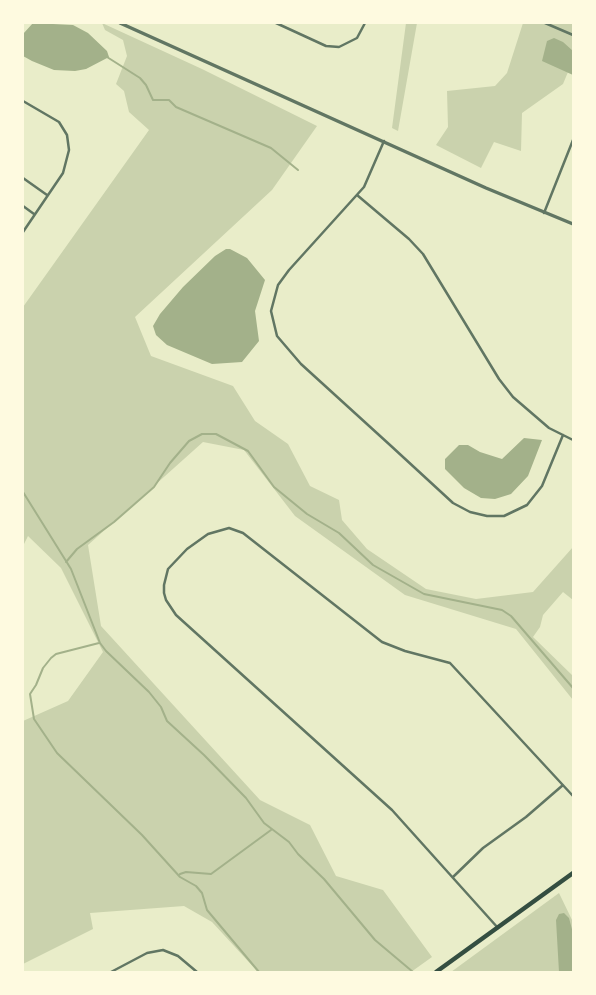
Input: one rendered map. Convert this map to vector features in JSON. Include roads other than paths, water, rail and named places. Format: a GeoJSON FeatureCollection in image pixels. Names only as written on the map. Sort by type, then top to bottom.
{"type":"FeatureCollection","features":[{"type":"Feature","properties":{"kind":"main road"},"geometry":{"type":"LineString","coordinates":[[436,972],[573,873]]}},
{"type":"Feature","properties":{"kind":"street"},"geometry":{"type":"LineString","coordinates":[[120,23],[573,224]]}},
{"type":"Feature","properties":{"kind":"street"},"geometry":{"type":"LineString","coordinates":[[276,23],[326,46],[339,47],[357,38],[365,23]]}},
{"type":"Feature","properties":{"kind":"street"},"geometry":{"type":"LineString","coordinates":[[545,23],[573,35]]}},
{"type":"Feature","properties":{"kind":"street"},"geometry":{"type":"LineString","coordinates":[[23,101],[53,118],[67,135],[69,158],[64,173],[23,232]]}},
{"type":"Feature","properties":{"kind":"street"},"geometry":{"type":"LineString","coordinates":[[544,213],[573,140]]}},
{"type":"Feature","properties":{"kind":"street"},"geometry":{"type":"LineString","coordinates":[[384,141],[371,175],[357,195],[289,270],[275,293],[272,319],[277,336],[288,351],[446,496],[470,512],[504,516],[527,505],[542,486],[563,435]]}},
{"type":"Feature","properties":{"kind":"street"},"geometry":{"type":"LineString","coordinates":[[23,178],[47,195]]}},
{"type":"Feature","properties":{"kind":"street"},"geometry":{"type":"LineString","coordinates":[[357,195],[423,254],[499,379],[513,397],[539,421],[573,440]]}},
{"type":"Feature","properties":{"kind":"street"},"geometry":{"type":"LineString","coordinates":[[23,205],[34,215]]}},
{"type":"Feature","properties":{"kind":"street"},"geometry":{"type":"LineString","coordinates":[[498,928],[391,810],[182,622],[170,608],[164,593],[165,577],[173,562],[208,534],[222,528],[243,533],[382,642],[450,663],[573,796]]}},
{"type":"Feature","properties":{"kind":"street"},"geometry":{"type":"LineString","coordinates":[[453,877],[483,848],[526,817],[563,785]]}},
{"type":"Feature","properties":{"kind":"street"},"geometry":{"type":"LineString","coordinates":[[111,972],[147,953],[163,950],[178,956],[197,972]]}},
{"type":"Feature","properties":{"kind":"waterway"},"geometry":{"type":"LineString","coordinates":[[107,57],[140,78],[153,100],[169,100],[176,107],[271,148],[298,170]]}},
{"type":"Feature","properties":{"kind":"waterway"},"geometry":{"type":"LineString","coordinates":[[66,562],[77,549],[114,522],[154,487],[189,441],[202,434],[216,434],[248,451],[274,487],[307,514],[339,533],[373,565],[424,594],[502,610],[511,616],[573,688]]}},
{"type":"Feature","properties":{"kind":"waterway"},"geometry":{"type":"LineString","coordinates":[[23,492],[71,569],[100,643],[106,651],[149,692],[161,707],[167,721],[246,798],[264,823],[289,842],[324,879],[375,940],[413,972]]}},
{"type":"Feature","properties":{"kind":"waterway"},"geometry":{"type":"LineString","coordinates":[[99,643],[56,654],[51,658],[30,694],[34,719],[57,753],[142,835],[180,877],[196,886],[202,893],[207,910],[259,972]]}},
{"type":"Feature","properties":{"kind":"waterway"},"geometry":{"type":"LineString","coordinates":[[180,874],[211,874],[271,830]]}}]}
